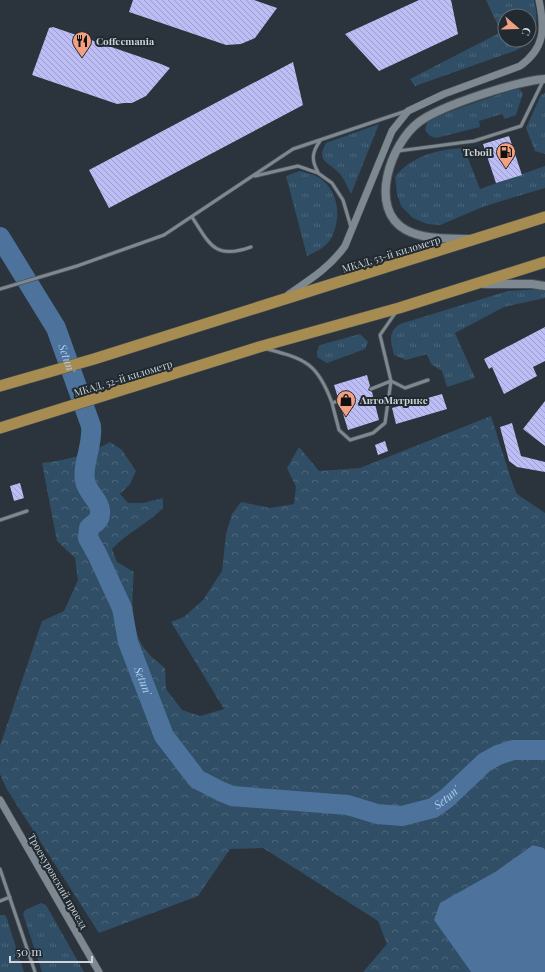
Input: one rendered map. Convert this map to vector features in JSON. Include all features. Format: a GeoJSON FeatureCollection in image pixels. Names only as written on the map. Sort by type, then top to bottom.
{"type":"FeatureCollection","features":[{"type":"Feature","properties":{"kind":"highway","name":"МКАД, 53-й километр"},"geometry":{"type":"LineString","coordinates":[[0,386],[94,359],[480,239],[545,217]]}},
{"type":"Feature","properties":{"kind":"highway"},"geometry":{"type":"LineString","coordinates":[[256,348],[399,308],[545,262]]}},
{"type":"Feature","properties":{"kind":"highway","name":"МКАД, 52-й километр"},"geometry":{"type":"LineString","coordinates":[[0,428],[256,348]]}},
{"type":"Feature","properties":{"kind":"main road"},"geometry":{"type":"LineString","coordinates":[[480,239],[430,238],[410,232],[396,222],[390,212],[386,195],[389,167],[396,151],[410,130],[431,115],[453,104],[519,84],[544,79]]}},
{"type":"Feature","properties":{"kind":"main road"},"geometry":{"type":"LineString","coordinates":[[475,285],[526,284],[545,286]]}},
{"type":"Feature","properties":{"kind":"street"},"geometry":{"type":"LineString","coordinates":[[280,301],[324,270],[336,259],[345,246],[390,136],[408,111],[444,94],[520,66],[530,59],[540,46],[543,35],[543,12],[539,0]]}},
{"type":"Feature","properties":{"kind":"street","name":"Троекуровский проезд"},"geometry":{"type":"LineString","coordinates":[[0,800],[99,972]]}},
{"type":"Feature","properties":{"kind":"lane"},"geometry":{"type":"LineString","coordinates":[[396,151],[474,141],[522,126],[544,79]]}},
{"type":"Feature","properties":{"kind":"lane"},"geometry":{"type":"LineString","coordinates":[[0,290],[77,266],[164,235],[254,176],[293,148],[320,141],[408,111]]}},
{"type":"Feature","properties":{"kind":"lane"},"geometry":{"type":"LineString","coordinates":[[318,173],[314,164],[313,155],[320,141]]}},
{"type":"Feature","properties":{"kind":"lane"},"geometry":{"type":"LineString","coordinates":[[254,176],[298,166],[318,173],[332,183],[343,200],[352,229]]}},
{"type":"Feature","properties":{"kind":"lane"},"geometry":{"type":"LineString","coordinates":[[192,216],[206,238],[214,246],[225,253],[237,252],[251,247]]}},
{"type":"Feature","properties":{"kind":"lane"},"geometry":{"type":"LineString","coordinates":[[256,348],[296,357],[316,370],[324,382],[332,403],[339,430],[350,440],[373,433],[385,423],[391,381],[380,335],[399,308]]}},
{"type":"Feature","properties":{"kind":"lane"},"geometry":{"type":"LineString","coordinates":[[371,389],[391,381],[405,388],[428,380]]}},
{"type":"Feature","properties":{"kind":"lane"},"geometry":{"type":"LineString","coordinates":[[332,403],[339,401]]}},
{"type":"Feature","properties":{"kind":"lane"},"geometry":{"type":"LineString","coordinates":[[0,520],[27,511]]}},
{"type":"Feature","properties":{"kind":"lane"},"geometry":{"type":"LineString","coordinates":[[0,869],[35,972]]}},
{"type":"Feature","properties":{"kind":"lane"},"geometry":{"type":"LineString","coordinates":[[0,900],[10,897]]}},
{"type":"Feature","properties":{"kind":"green space"},"geometry":{"type":"Polygon","coordinates":[[[486,0],[534,0],[536,8],[497,8],[497,23],[486,0]]]}},
{"type":"Feature","properties":{"kind":"green space"},"geometry":{"type":"Polygon","coordinates":[[[497,34],[497,48],[520,48],[517,50],[415,86],[410,79],[497,34]]]}},
{"type":"Feature","properties":{"kind":"green space"},"geometry":{"type":"Polygon","coordinates":[[[514,89],[519,89],[523,93],[516,115],[505,119],[502,114],[479,121],[480,127],[436,138],[430,136],[425,130],[427,123],[437,116],[514,89]]]}},
{"type":"Feature","properties":{"kind":"green space"},"geometry":{"type":"Polygon","coordinates":[[[545,93],[545,154],[535,151],[526,128],[541,95],[545,93]]]}},
{"type":"Feature","properties":{"kind":"green space"},"geometry":{"type":"Polygon","coordinates":[[[379,124],[351,194],[340,174],[324,160],[322,154],[323,149],[326,143],[379,124]]]}},
{"type":"Feature","properties":{"kind":"green space"},"geometry":{"type":"Polygon","coordinates":[[[464,148],[480,189],[545,166],[545,188],[485,206],[440,225],[427,224],[413,218],[401,206],[397,194],[395,177],[409,164],[426,155],[445,150],[464,148]]]}},
{"type":"Feature","properties":{"kind":"green space"},"geometry":{"type":"Polygon","coordinates":[[[300,171],[316,176],[325,183],[335,197],[337,206],[336,224],[330,240],[323,248],[307,256],[286,176],[300,171]]]}},
{"type":"Feature","properties":{"kind":"green space"},"geometry":{"type":"Polygon","coordinates":[[[538,289],[545,291],[545,298],[504,307],[455,333],[475,378],[447,387],[442,371],[431,364],[427,354],[406,360],[394,355],[391,338],[393,331],[400,324],[508,291],[538,289]]]}},
{"type":"Feature","properties":{"kind":"green space"},"geometry":{"type":"Polygon","coordinates":[[[360,334],[368,342],[365,349],[327,363],[317,357],[317,351],[320,345],[360,334]]]}},
{"type":"Feature","properties":{"kind":"green space"},"geometry":{"type":"Polygon","coordinates":[[[491,416],[517,494],[545,513],[545,850],[544,848],[533,845],[495,872],[434,920],[471,972],[363,972],[387,944],[378,921],[263,848],[230,849],[198,896],[99,933],[6,788],[0,774],[0,746],[42,621],[64,611],[78,580],[75,558],[57,541],[42,463],[77,456],[110,442],[122,450],[136,471],[130,484],[120,494],[128,503],[143,503],[163,498],[163,508],[112,549],[117,562],[134,572],[132,603],[134,623],[141,642],[146,651],[165,668],[166,689],[182,710],[200,716],[224,709],[171,622],[184,617],[203,600],[222,571],[226,534],[232,514],[241,502],[270,508],[294,504],[296,487],[287,468],[299,447],[319,471],[360,468],[491,416]]]}},
{"type":"Feature","properties":{"kind":"green space"},"geometry":{"type":"Polygon","coordinates":[[[41,903],[46,905],[84,972],[42,972],[23,914],[25,910],[41,903]]]}},
{"type":"Feature","properties":{"kind":"green space"},"geometry":{"type":"Polygon","coordinates":[[[0,915],[5,915],[7,919],[24,972],[0,972],[0,915]]]}},
{"type":"Feature","properties":{"kind":"shaded area"},"geometry":{"type":"Polygon","coordinates":[[[533,845],[544,848],[545,850],[545,972],[471,972],[434,920],[440,903],[495,872],[533,845]]]}},
{"type":"Feature","properties":{"kind":"building"},"geometry":{"type":"Polygon","coordinates":[[[133,0],[254,0],[277,8],[255,38],[241,44],[226,45],[129,12],[133,0]]]}},
{"type":"Feature","properties":{"kind":"building"},"geometry":{"type":"Polygon","coordinates":[[[419,0],[451,0],[458,34],[379,71],[345,34],[419,0]]]}},
{"type":"Feature","properties":{"kind":"building"},"geometry":{"type":"Polygon","coordinates":[[[53,27],[170,68],[146,96],[132,103],[117,104],[32,75],[49,28],[53,27]]]}},
{"type":"Feature","properties":{"kind":"building"},"geometry":{"type":"Polygon","coordinates":[[[293,62],[303,105],[109,208],[89,170],[293,62]]]}},
{"type":"Feature","properties":{"kind":"building"},"geometry":{"type":"Polygon","coordinates":[[[509,136],[522,175],[496,183],[483,144],[509,136]]]}},
{"type":"Feature","properties":{"kind":"building"},"geometry":{"type":"Polygon","coordinates":[[[545,327],[545,361],[533,367],[537,376],[504,394],[492,367],[489,369],[484,359],[545,327]]]}},
{"type":"Feature","properties":{"kind":"building"},"geometry":{"type":"Polygon","coordinates":[[[367,375],[370,386],[368,390],[372,392],[379,420],[348,430],[340,404],[342,400],[338,398],[334,385],[367,375]]]}},
{"type":"Feature","properties":{"kind":"building"},"geometry":{"type":"Polygon","coordinates":[[[442,394],[447,409],[396,424],[392,408],[442,394]]]}},
{"type":"Feature","properties":{"kind":"building"},"geometry":{"type":"Polygon","coordinates":[[[545,401],[545,446],[523,429],[545,401]]]}},
{"type":"Feature","properties":{"kind":"building"},"geometry":{"type":"Polygon","coordinates":[[[512,423],[521,456],[545,462],[545,472],[517,467],[509,461],[500,427],[512,423]]]}},
{"type":"Feature","properties":{"kind":"building"},"geometry":{"type":"Polygon","coordinates":[[[385,441],[388,451],[378,455],[375,445],[385,441]]]}},
{"type":"Feature","properties":{"kind":"building"},"geometry":{"type":"Polygon","coordinates":[[[20,483],[24,498],[14,501],[10,486],[20,483]]]}},
{"type":"Feature","properties":{"kind":"waterway","name":"Setun'"},"geometry":{"type":"LineString","coordinates":[[0,237],[56,328],[91,426],[84,475],[88,490],[99,505],[100,516],[98,520],[89,528],[88,538],[122,608],[128,642],[164,736],[197,779],[232,796],[348,805],[377,814],[402,816],[433,808],[447,798],[485,762],[498,755],[513,750],[545,750]]}},
{"type":"Feature","properties":{"kind":"place","name":"Coffeemania"},"geometry":{"type":"Point","coordinates":[82,58]}},
{"type":"Feature","properties":{"kind":"place","name":"Teboil"},"geometry":{"type":"Point","coordinates":[506,169]}},
{"type":"Feature","properties":{"kind":"place","name":"АвтоМатрикс"},"geometry":{"type":"Point","coordinates":[346,417]}}]}
